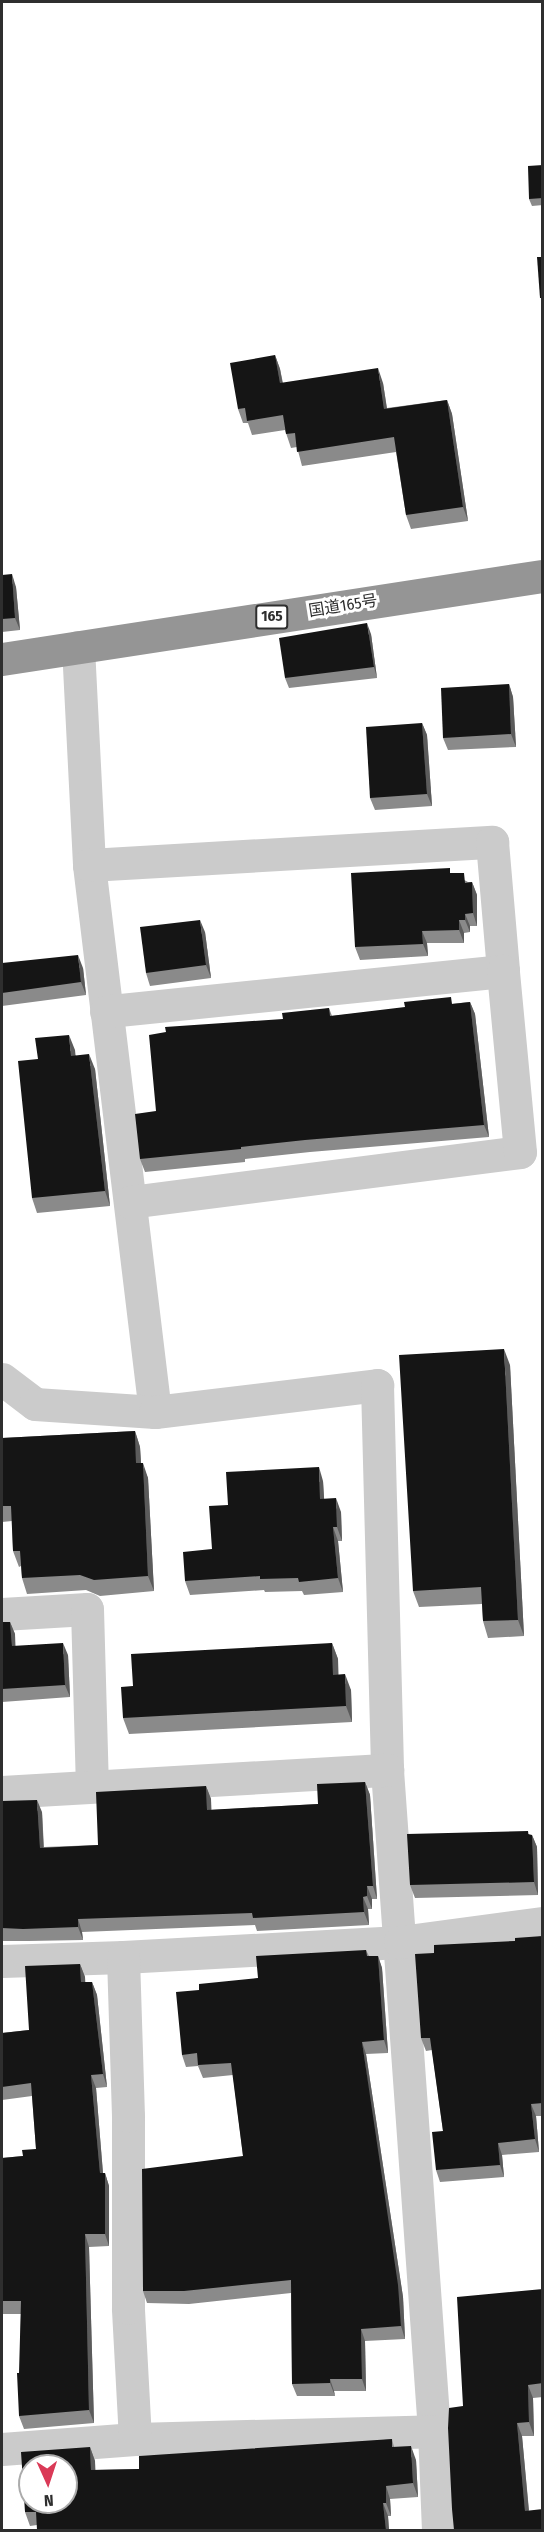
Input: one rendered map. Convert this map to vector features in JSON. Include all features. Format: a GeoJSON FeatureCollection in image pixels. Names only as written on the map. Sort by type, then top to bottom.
{"type":"FeatureCollection","features":[{"type":"Feature","properties":{"kind":"highway","name":"国道165号"},"geometry":{"type":"LineString","coordinates":[[2,659],[543,576]]}},
{"type":"Feature","properties":{"kind":"street"},"geometry":{"type":"LineString","coordinates":[[78,647],[89,866],[155,1413]]}},
{"type":"Feature","properties":{"kind":"street"},"geometry":{"type":"LineString","coordinates":[[89,866],[492,842],[520,1152],[129,1202]]}},
{"type":"Feature","properties":{"kind":"street"},"geometry":{"type":"LineString","coordinates":[[106,1011],[503,971]]}},
{"type":"Feature","properties":{"kind":"street"},"geometry":{"type":"LineString","coordinates":[[2,1379],[35,1404],[155,1413],[377,1385],[387,1770],[434,2431],[438,2530]]}},
{"type":"Feature","properties":{"kind":"street"},"geometry":{"type":"LineString","coordinates":[[2,1614],[87,1609],[92,1785]]}},
{"type":"Feature","properties":{"kind":"street"},"geometry":{"type":"LineString","coordinates":[[2,1792],[92,1785],[387,1770]]}},
{"type":"Feature","properties":{"kind":"street"},"geometry":{"type":"LineString","coordinates":[[2,1961],[400,1942],[543,1923]]}},
{"type":"Feature","properties":{"kind":"street"},"geometry":{"type":"LineString","coordinates":[[123,1957],[128,2116],[128,2308],[135,2439]]}},
{"type":"Feature","properties":{"kind":"street"},"geometry":{"type":"LineString","coordinates":[[2,2449],[135,2439],[434,2431]]}},
{"type":"Feature","properties":{"kind":"building"},"geometry":{"type":"Polygon","coordinates":[[[543,165],[543,198],[529,199],[528,166],[543,165]]]}},
{"type":"Feature","properties":{"kind":"building"},"geometry":{"type":"Polygon","coordinates":[[[537,257],[543,257],[543,298],[540,298],[537,257]]]}},
{"type":"Feature","properties":{"kind":"building"},"geometry":{"type":"Polygon","coordinates":[[[275,355],[280,383],[378,368],[384,409],[447,400],[463,507],[406,515],[394,437],[297,452],[295,433],[286,434],[283,415],[247,421],[245,408],[238,409],[230,363],[275,355]]]}},
{"type":"Feature","properties":{"kind":"building"},"geometry":{"type":"Polygon","coordinates":[[[12,574],[15,618],[2,619],[2,575],[12,574]]]}},
{"type":"Feature","properties":{"kind":"building"},"geometry":{"type":"Polygon","coordinates":[[[367,623],[374,667],[285,678],[279,638],[367,623]]]}},
{"type":"Feature","properties":{"kind":"building"},"geometry":{"type":"Polygon","coordinates":[[[509,684],[511,734],[443,738],[441,688],[509,684]]]}},
{"type":"Feature","properties":{"kind":"building"},"geometry":{"type":"Polygon","coordinates":[[[422,723],[427,794],[370,798],[366,727],[422,723]]]}},
{"type":"Feature","properties":{"kind":"building"},"geometry":{"type":"Polygon","coordinates":[[[450,868],[450,873],[464,873],[465,883],[472,882],[473,913],[465,914],[465,920],[459,920],[459,930],[422,931],[423,944],[355,947],[351,873],[450,868]]]}},
{"type":"Feature","properties":{"kind":"building"},"geometry":{"type":"Polygon","coordinates":[[[200,920],[206,965],[146,973],[140,927],[200,920]]]}},
{"type":"Feature","properties":{"kind":"building"},"geometry":{"type":"Polygon","coordinates":[[[78,955],[81,982],[2,993],[2,963],[78,955]]]}},
{"type":"Feature","properties":{"kind":"building"},"geometry":{"type":"Polygon","coordinates":[[[451,997],[452,1004],[470,1002],[484,1125],[305,1140],[140,1159],[135,1114],[156,1111],[149,1035],[166,1032],[165,1027],[283,1019],[282,1013],[329,1008],[330,1016],[405,1007],[404,1002],[451,997]]]}},
{"type":"Feature","properties":{"kind":"building"},"geometry":{"type":"Polygon","coordinates":[[[69,1035],[71,1056],[89,1054],[105,1191],[32,1198],[18,1061],[38,1059],[35,1038],[69,1035]]]}},
{"type":"Feature","properties":{"kind":"building"},"geometry":{"type":"Polygon","coordinates":[[[504,1349],[518,1620],[483,1621],[481,1587],[413,1591],[399,1355],[504,1349]]]}},
{"type":"Feature","properties":{"kind":"building"},"geometry":{"type":"Polygon","coordinates":[[[135,1431],[136,1463],[143,1463],[148,1576],[94,1580],[80,1575],[22,1578],[20,1551],[13,1551],[11,1506],[2,1506],[2,1438],[135,1431]]]}},
{"type":"Feature","properties":{"kind":"building"},"geometry":{"type":"Polygon","coordinates":[[[319,1467],[320,1499],[336,1498],[337,1527],[333,1527],[338,1578],[299,1582],[298,1578],[260,1579],[260,1576],[185,1581],[183,1552],[212,1549],[209,1506],[228,1505],[226,1472],[319,1467]]]}},
{"type":"Feature","properties":{"kind":"building"},"geometry":{"type":"Polygon","coordinates":[[[2,1622],[10,1622],[12,1646],[63,1643],[65,1685],[2,1689],[2,1622]]]}},
{"type":"Feature","properties":{"kind":"building"},"geometry":{"type":"Polygon","coordinates":[[[332,1643],[333,1675],[345,1674],[346,1706],[123,1718],[121,1687],[133,1686],[131,1654],[332,1643]]]}},
{"type":"Feature","properties":{"kind":"building"},"geometry":{"type":"Polygon","coordinates":[[[365,1782],[373,1886],[367,1886],[367,1896],[363,1897],[364,1912],[253,1918],[252,1913],[78,1919],[78,1927],[2,1928],[2,1801],[37,1800],[40,1848],[98,1845],[96,1792],[206,1786],[207,1810],[318,1804],[317,1784],[365,1782]]]}},
{"type":"Feature","properties":{"kind":"building"},"geometry":{"type":"Polygon","coordinates":[[[528,1831],[528,1834],[532,1835],[534,1882],[410,1885],[407,1834],[528,1831]]]}},
{"type":"Feature","properties":{"kind":"building"},"geometry":{"type":"Polygon","coordinates":[[[543,1936],[543,2103],[531,2104],[535,2139],[498,2143],[500,2165],[436,2170],[432,2132],[443,2131],[430,2038],[421,2038],[415,1954],[434,1953],[434,1945],[515,1941],[515,1938],[543,1936]]]}},
{"type":"Feature","properties":{"kind":"building"},"geometry":{"type":"Polygon","coordinates":[[[366,1950],[367,1956],[378,1956],[384,2040],[362,2042],[398,2285],[401,2326],[361,2329],[362,2379],[330,2379],[330,2383],[292,2384],[291,2280],[184,2291],[143,2291],[142,2169],[243,2156],[231,2063],[198,2065],[197,2053],[182,2055],[176,1992],[199,1990],[199,1984],[258,1978],[256,1956],[366,1950]]]}},
{"type":"Feature","properties":{"kind":"building"},"geometry":{"type":"Polygon","coordinates":[[[80,1964],[81,1982],[92,1982],[103,2074],[91,2075],[100,2173],[105,2173],[105,2234],[85,2234],[89,2410],[19,2416],[17,2373],[19,2373],[21,2301],[2,2301],[2,2158],[23,2156],[22,2150],[36,2149],[31,2083],[2,2087],[2,2033],[29,2030],[25,1966],[80,1964]]]}},
{"type":"Feature","properties":{"kind":"building"},"geometry":{"type":"Polygon","coordinates":[[[543,2289],[543,2383],[528,2385],[529,2422],[517,2423],[525,2511],[543,2509],[543,2530],[454,2530],[448,2428],[449,2408],[463,2406],[457,2297],[543,2289]]]}},
{"type":"Feature","properties":{"kind":"building"},"geometry":{"type":"Polygon","coordinates":[[[392,2439],[392,2447],[411,2446],[413,2483],[386,2486],[386,2503],[383,2503],[386,2530],[37,2530],[36,2514],[78,2514],[78,2454],[21,2454],[21,2452],[90,2447],[91,2470],[139,2469],[139,2456],[392,2439]]]}}]}
